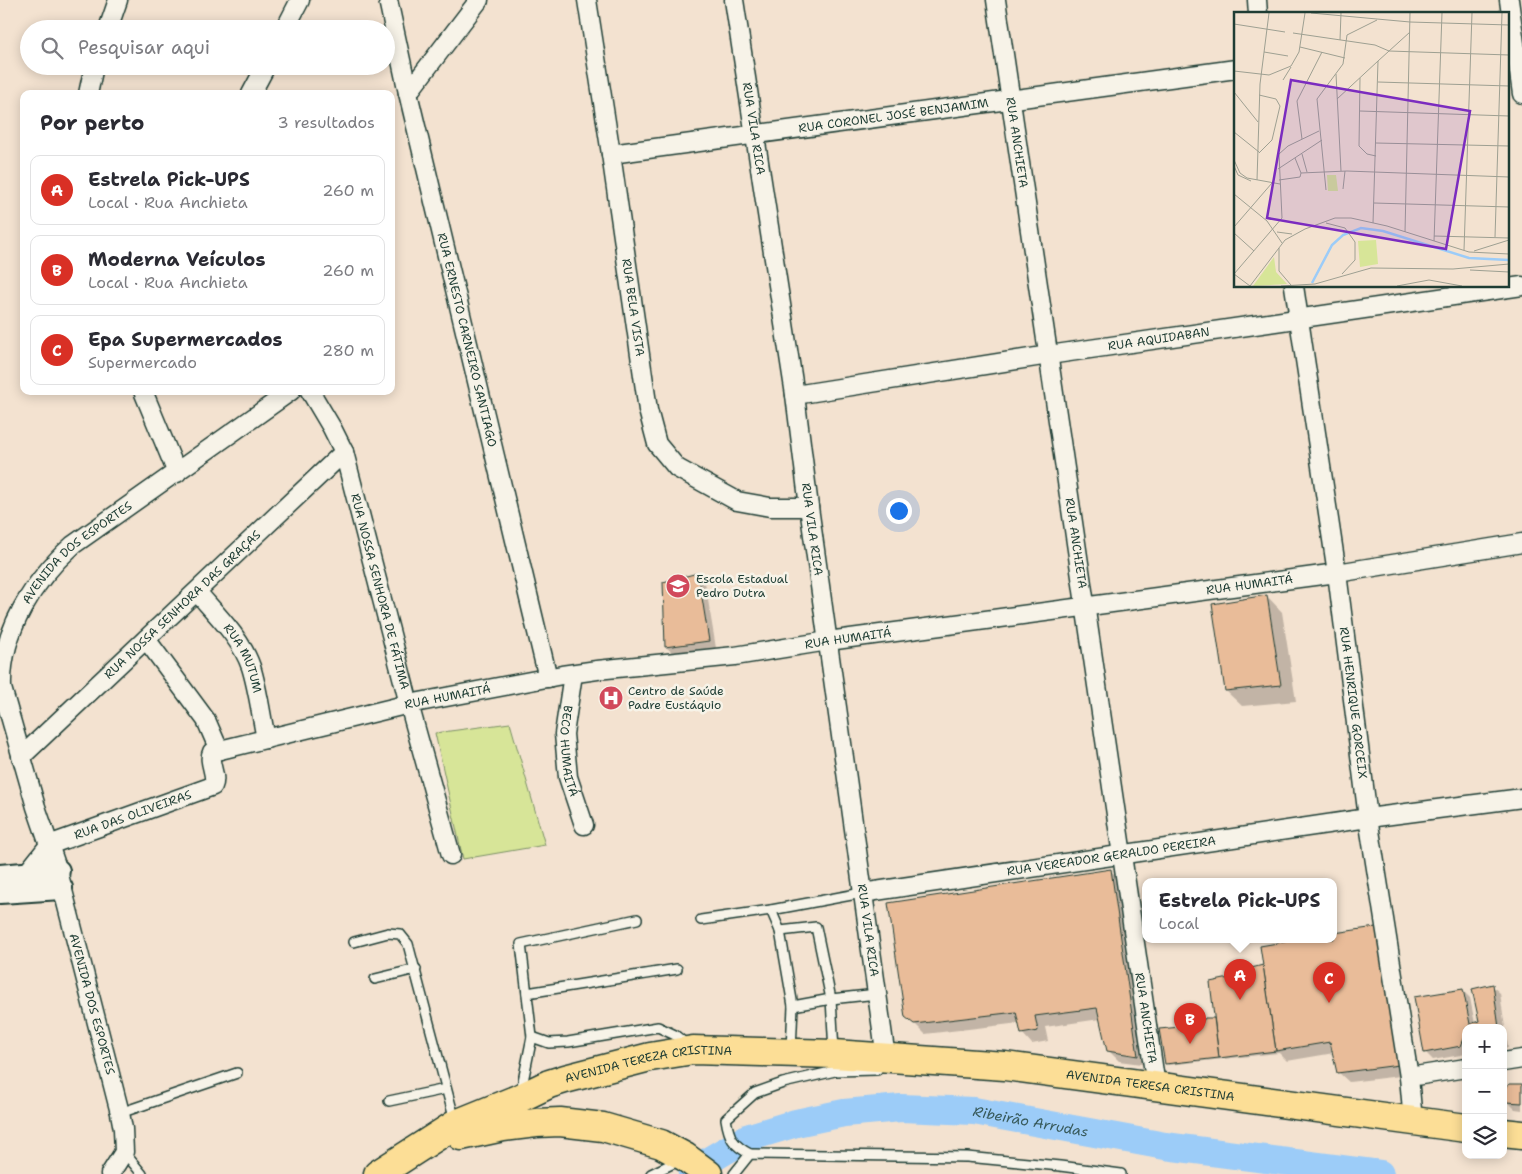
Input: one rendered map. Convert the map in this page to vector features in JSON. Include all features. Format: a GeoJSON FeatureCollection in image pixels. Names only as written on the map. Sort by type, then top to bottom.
{"type":"FeatureCollection","features":[{"type":"Feature","properties":{"kind":"highway","name":"AVENIDA TEREZA CRISTINA"},"geometry":{"type":"LineString","coordinates":[[427,1143],[456,1124],[565,1079],[650,1057],[693,1050],[791,1052],[834,1054],[885,1064]]}},
{"type":"Feature","properties":{"kind":"highway","name":"AVENIDA TERESA CRISTINA"},"geometry":{"type":"LineString","coordinates":[[885,1064],[1004,1066],[1413,1121]]}},
{"type":"Feature","properties":{"kind":"highway"},"geometry":{"type":"LineString","coordinates":[[1413,1121],[1462,1127]]}},
{"type":"Feature","properties":{"kind":"highway"},"geometry":{"type":"LineString","coordinates":[[378,1174],[427,1143],[503,1127],[560,1122],[604,1126],[661,1144],[686,1157],[708,1174]]}},
{"type":"Feature","properties":{"kind":"highway"},"geometry":{"type":"LineString","coordinates":[[1507,1133],[1522,1135]]}},
{"type":"Feature","properties":{"kind":"street"},"geometry":{"type":"LineString","coordinates":[[111,20],[118,0]]}},
{"type":"Feature","properties":{"kind":"street"},"geometry":{"type":"LineString","coordinates":[[290,20],[300,0]]}},
{"type":"Feature","properties":{"kind":"street","name":"RUA ERNESTO CARNEIRO SANTIAGO"},"geometry":{"type":"LineString","coordinates":[[388,0],[392,20]]}},
{"type":"Feature","properties":{"kind":"street"},"geometry":{"type":"LineString","coordinates":[[408,92],[479,0]]}},
{"type":"Feature","properties":{"kind":"street","name":"RUA BELA VISTA"},"geometry":{"type":"LineString","coordinates":[[586,0],[611,154],[648,410],[657,444],[677,468],[737,501],[770,507],[809,507]]}},
{"type":"Feature","properties":{"kind":"street","name":"RUA VILA RICA"},"geometry":{"type":"LineString","coordinates":[[734,0],[794,395],[877,994],[885,1064]]}},
{"type":"Feature","properties":{"kind":"street","name":"RUA ANCHIETA"},"geometry":{"type":"LineString","coordinates":[[996,0],[1156,1086]]}},
{"type":"Feature","properties":{"kind":"street"},"geometry":{"type":"LineString","coordinates":[[1509,0],[1522,94]]}},
{"type":"Feature","properties":{"kind":"street","name":"RUA ERNESTO CARNEIRO SANTIAGO"},"geometry":{"type":"LineString","coordinates":[[395,32],[548,678]]}},
{"type":"Feature","properties":{"kind":"street","name":"RUA CORONEL JOSÉ BENJAMIM"},"geometry":{"type":"LineString","coordinates":[[611,154],[1234,69]]}},
{"type":"Feature","properties":{"kind":"street"},"geometry":{"type":"LineString","coordinates":[[89,90],[92,75]]}},
{"type":"Feature","properties":{"kind":"street"},"geometry":{"type":"LineString","coordinates":[[253,90],[261,75]]}},
{"type":"Feature","properties":{"kind":"street","name":"RUA HENRIQUE GORCEIX"},"geometry":{"type":"LineString","coordinates":[[1294,288],[1337,572],[1368,818],[1409,1078],[1413,1121]]}},
{"type":"Feature","properties":{"kind":"street","name":"RUA AQUIDABAN"},"geometry":{"type":"LineString","coordinates":[[794,395],[1049,355],[1508,288]]}},
{"type":"Feature","properties":{"kind":"street"},"geometry":{"type":"LineString","coordinates":[[145,395],[177,473]]}},
{"type":"Feature","properties":{"kind":"street","name":"AVENIDA DOS ESPORTES"},"geometry":{"type":"LineString","coordinates":[[117,1163],[123,1129],[120,1113],[60,879],[20,757],[1,684],[0,667],[4,642],[15,615],[27,594],[42,575],[73,545],[285,395]]}},
{"type":"Feature","properties":{"kind":"street","name":"RUA NOSSA SENHORA DE FÁTIMA"},"geometry":{"type":"LineString","coordinates":[[312,395],[344,452],[409,704],[451,855]]}},
{"type":"Feature","properties":{"kind":"street","name":"RUA NOSSA SENHORA DAS GRAÇAS"},"geometry":{"type":"LineString","coordinates":[[20,757],[344,452]]}},
{"type":"Feature","properties":{"kind":"street","name":"RUA HUMAITÁ"},"geometry":{"type":"LineString","coordinates":[[219,750],[409,704],[597,670],[735,656],[828,641],[1337,572],[1522,543]]}},
{"type":"Feature","properties":{"kind":"street","name":"RUA MUTUM"},"geometry":{"type":"LineString","coordinates":[[197,592],[245,652],[251,667],[266,739]]}},
{"type":"Feature","properties":{"kind":"street"},"geometry":{"type":"LineString","coordinates":[[146,639],[206,720],[219,750]]}},
{"type":"Feature","properties":{"kind":"street","name":"BECO HUMAITÁ"},"geometry":{"type":"LineString","coordinates":[[573,674],[564,734],[568,777],[584,825]]}},
{"type":"Feature","properties":{"kind":"street","name":"RUA DAS OLIVEIRAS"},"geometry":{"type":"LineString","coordinates":[[49,845],[213,786],[210,753],[219,750]]}},
{"type":"Feature","properties":{"kind":"street","name":"RUA VEREADOR GERALDO PEREIRA"},"geometry":{"type":"LineString","coordinates":[[862,893],[1368,818],[1522,798]]}},
{"type":"Feature","properties":{"kind":"street"},"geometry":{"type":"LineString","coordinates":[[26,874],[49,845]]}},
{"type":"Feature","properties":{"kind":"street"},"geometry":{"type":"LineString","coordinates":[[0,876],[26,874],[60,879]]}},
{"type":"Feature","properties":{"kind":"street"},"geometry":{"type":"LineString","coordinates":[[0,892],[60,879]]}},
{"type":"Feature","properties":{"kind":"street"},"geometry":{"type":"LineString","coordinates":[[1507,1061],[1522,1059]]}},
{"type":"Feature","properties":{"kind":"street"},"geometry":{"type":"LineString","coordinates":[[1409,1078],[1462,1069]]}},
{"type":"Feature","properties":{"kind":"lane","name":"RUA VEREADOR GERALDO PEREIRA"},"geometry":{"type":"LineString","coordinates":[[701,920],[771,910],[862,893]]}},
{"type":"Feature","properties":{"kind":"lane"},"geometry":{"type":"LineString","coordinates":[[771,910],[780,931],[793,1006],[791,1052]]}},
{"type":"Feature","properties":{"kind":"lane"},"geometry":{"type":"LineString","coordinates":[[520,1098],[532,1036],[521,944],[637,919]]}},
{"type":"Feature","properties":{"kind":"lane"},"geometry":{"type":"LineString","coordinates":[[780,931],[816,927],[831,998],[834,1054]]}},
{"type":"Feature","properties":{"kind":"lane"},"geometry":{"type":"LineString","coordinates":[[354,942],[388,933],[400,934],[408,944],[416,968],[456,1124]]}},
{"type":"Feature","properties":{"kind":"lane"},"geometry":{"type":"LineString","coordinates":[[375,979],[416,968]]}},
{"type":"Feature","properties":{"kind":"lane"},"geometry":{"type":"LineString","coordinates":[[527,993],[676,969]]}},
{"type":"Feature","properties":{"kind":"lane"},"geometry":{"type":"LineString","coordinates":[[793,1006],[831,998],[877,994]]}},
{"type":"Feature","properties":{"kind":"lane"},"geometry":{"type":"LineString","coordinates":[[532,1036],[550,1043],[568,1042],[658,1027],[675,1036],[693,1050]]}},
{"type":"Feature","properties":{"kind":"lane"},"geometry":{"type":"LineString","coordinates":[[885,1064],[835,1071],[783,1083],[755,1093],[726,1119],[728,1135],[742,1150],[749,1154],[967,1157],[1121,1174]]}},
{"type":"Feature","properties":{"kind":"lane"},"geometry":{"type":"LineString","coordinates":[[915,1069],[1004,1066]]}},
{"type":"Feature","properties":{"kind":"lane"},"geometry":{"type":"LineString","coordinates":[[120,1113],[237,1073]]}},
{"type":"Feature","properties":{"kind":"lane"},"geometry":{"type":"LineString","coordinates":[[389,1101],[446,1089]]}},
{"type":"Feature","properties":{"kind":"lane"},"geometry":{"type":"LineString","coordinates":[[734,1174],[749,1154]]}},
{"type":"Feature","properties":{"kind":"lane"},"geometry":{"type":"LineString","coordinates":[[651,1174],[686,1157]]}},
{"type":"Feature","properties":{"kind":"lane"},"geometry":{"type":"LineString","coordinates":[[117,1163],[142,1174]]}},
{"type":"Feature","properties":{"kind":"green space"},"geometry":{"type":"Polygon","coordinates":[[[510,723],[545,845],[463,859],[435,733],[510,723]]]}},
{"type":"Feature","properties":{"kind":"building","name":"Escola Estadual Pedro Dutra"},"geometry":{"type":"Polygon","coordinates":[[[698,573],[709,641],[665,647],[663,582],[698,573]]]}},
{"type":"Feature","properties":{"kind":"building"},"geometry":{"type":"Polygon","coordinates":[[[1267,595],[1281,685],[1225,691],[1212,604],[1267,595]]]}},
{"type":"Feature","properties":{"kind":"building"},"geometry":{"type":"Polygon","coordinates":[[[1111,869],[1138,1056],[1107,1051],[1097,1008],[1035,1016],[1038,1031],[1021,1034],[1016,1012],[914,1024],[905,1017],[888,903],[1111,869]]]}},
{"type":"Feature","properties":{"kind":"building"},"geometry":{"type":"Polygon","coordinates":[[[1376,927],[1399,1065],[1337,1073],[1330,1042],[1276,1051],[1260,946],[1278,943],[1337,943],[1337,933],[1376,927]]]}},
{"type":"Feature","properties":{"kind":"building"},"geometry":{"type":"Polygon","coordinates":[[[1263,965],[1276,1051],[1219,1058],[1210,982],[1234,977],[1236,972],[1263,965]]]}},
{"type":"Feature","properties":{"kind":"building"},"geometry":{"type":"Polygon","coordinates":[[[1493,984],[1498,1024],[1470,1024],[1479,1021],[1472,989],[1493,984]]]}},
{"type":"Feature","properties":{"kind":"building"},"geometry":{"type":"Polygon","coordinates":[[[1463,989],[1470,1024],[1462,1024],[1461,1046],[1424,1053],[1414,997],[1463,989]]]}},
{"type":"Feature","properties":{"kind":"building"},"geometry":{"type":"Polygon","coordinates":[[[1205,1018],[1214,1018],[1219,1058],[1165,1064],[1159,1029],[1181,1027],[1183,1030],[1200,1025],[1205,1018]]]}},
{"type":"Feature","properties":{"kind":"building"},"geometry":{"type":"Polygon","coordinates":[[[1509,1084],[1522,1084],[1522,1103],[1507,1102],[1507,1087],[1509,1084]]]}},
{"type":"Feature","properties":{"kind":"waterway","name":"Ribeirão Arrudas"},"geometry":{"type":"LineString","coordinates":[[692,1174],[713,1158],[747,1138],[796,1123],[844,1113],[901,1108],[974,1111],[1165,1146],[1380,1174]]}},
{"type":"Feature","properties":{"kind":"place","name":"Escola Estadual Pedro Dutra"},"geometry":{"type":"Point","coordinates":[678,586]}},
{"type":"Feature","properties":{"kind":"place","name":"Centro de Saúde Padre Eustáquio"},"geometry":{"type":"Point","coordinates":[611,698]}},
{"type":"Feature","properties":{"kind":"place","name":"Estrela Pick-UPS"},"geometry":{"type":"Point","coordinates":[1240,1000]}},
{"type":"Feature","properties":{"kind":"place","name":"Epa Supermercados"},"geometry":{"type":"Point","coordinates":[1329,1003]}},
{"type":"Feature","properties":{"kind":"place","name":"Moderna Veículos"},"geometry":{"type":"Point","coordinates":[1190,1044]}}]}
